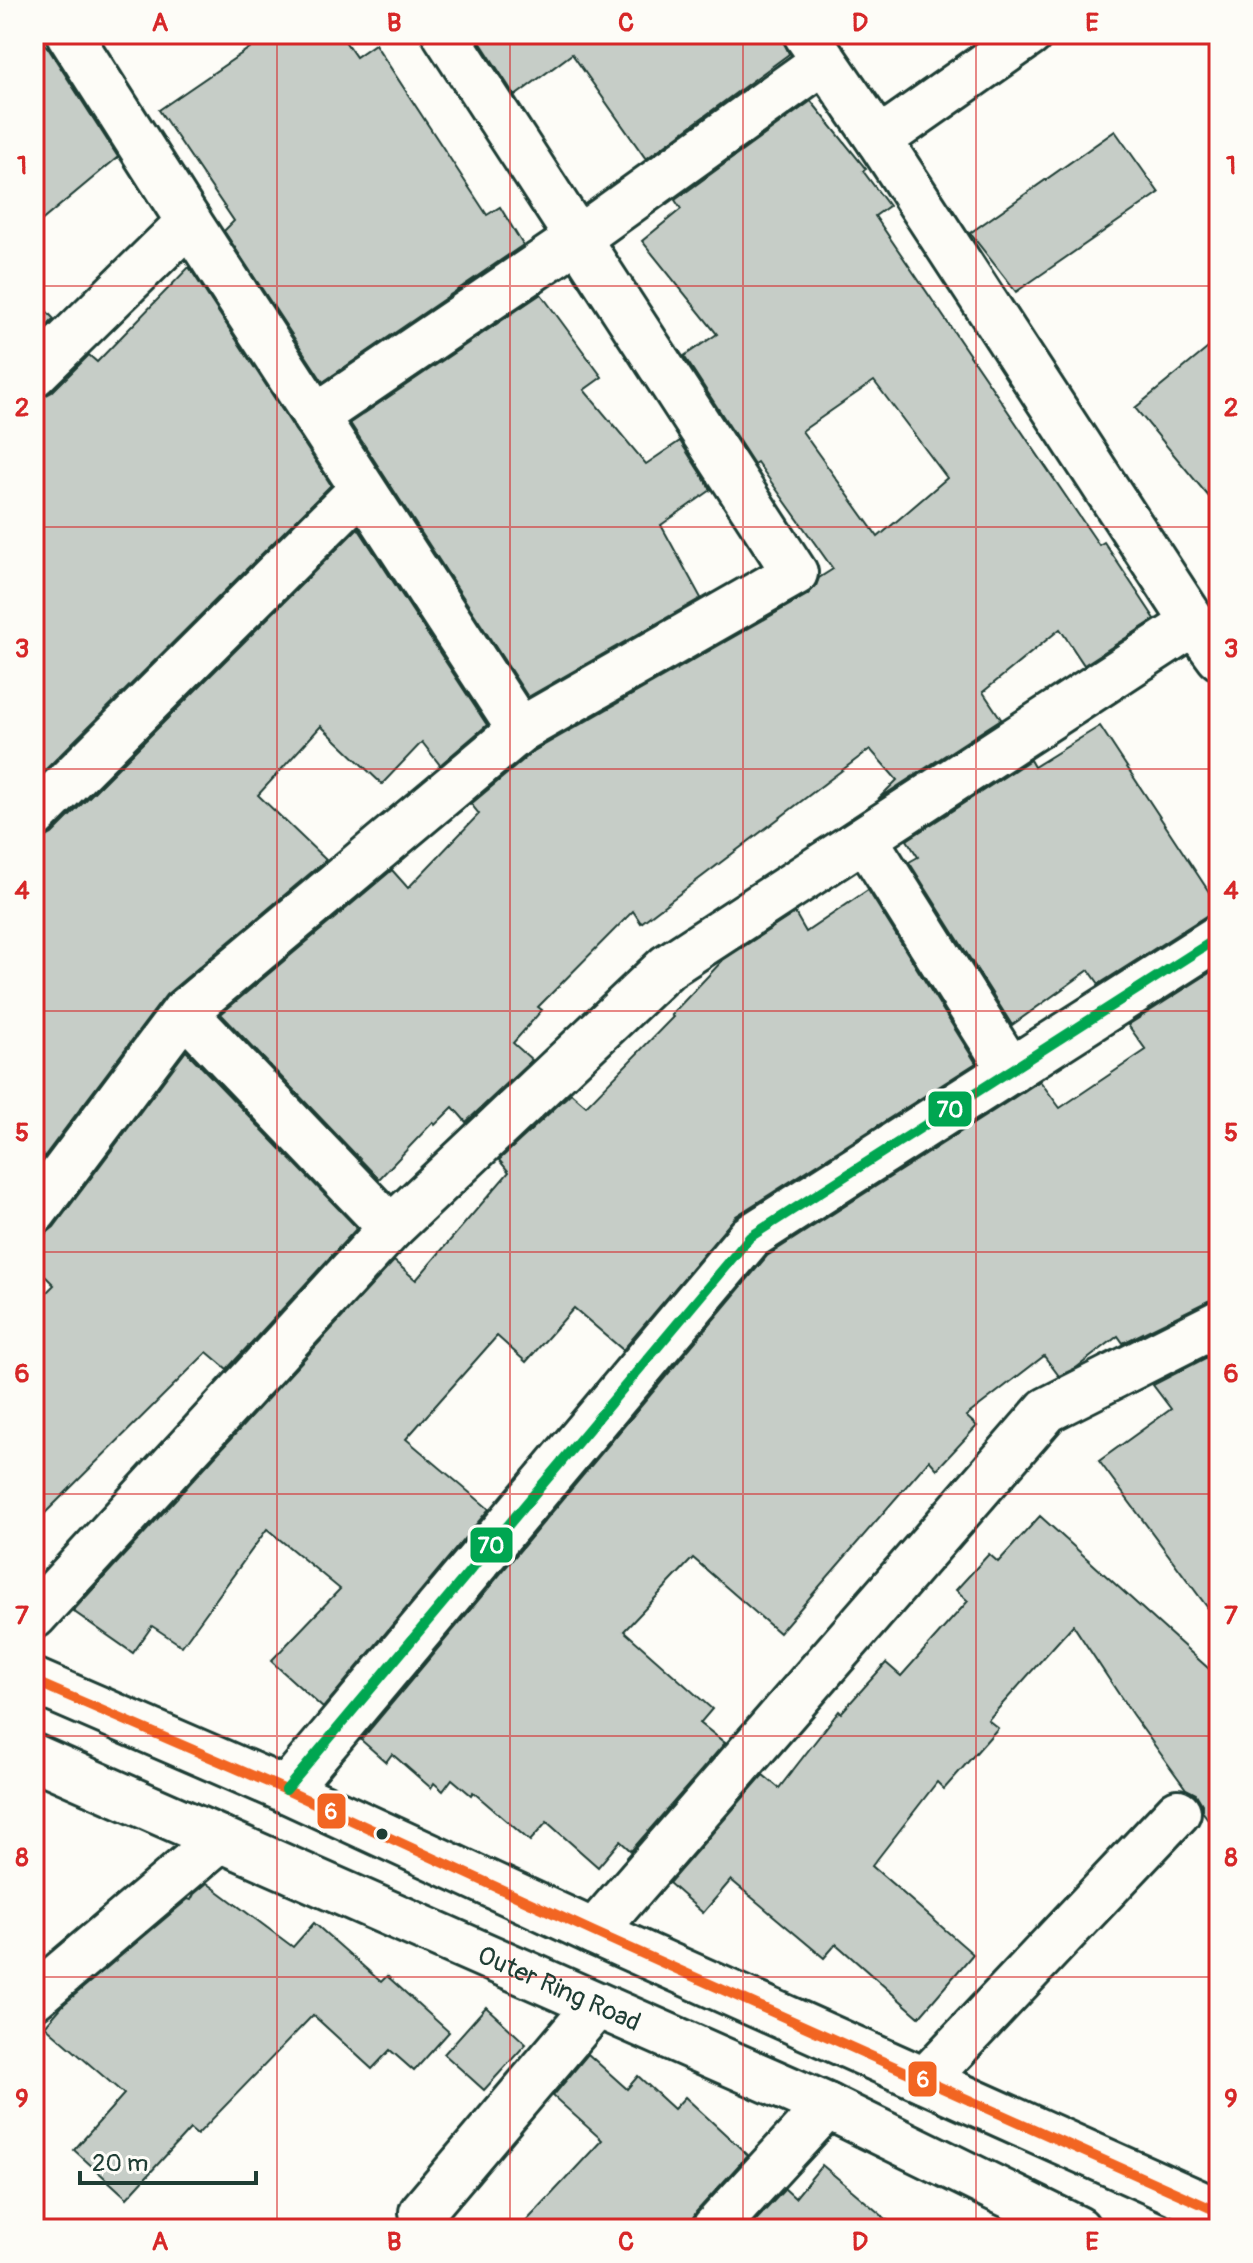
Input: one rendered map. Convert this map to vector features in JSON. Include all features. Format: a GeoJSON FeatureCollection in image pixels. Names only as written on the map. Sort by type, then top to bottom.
{"type":"FeatureCollection","features":[{"type":"Feature","properties":{"kind":"main road"},"geometry":{"type":"LineString","coordinates":[[69,34],[520,730]]}},
{"type":"Feature","properties":{"kind":"main road"},"geometry":{"type":"LineString","coordinates":[[34,1212],[184,1012],[520,730],[795,573],[580,237],[445,34]]}},
{"type":"Feature","properties":{"kind":"main road"},"geometry":{"type":"LineString","coordinates":[[879,140],[1030,34]]}},
{"type":"Feature","properties":{"kind":"main road"},"geometry":{"type":"LineString","coordinates":[[34,1616],[391,1228],[667,967],[865,839],[1207,640],[815,47],[580,237],[315,417]]}},
{"type":"Feature","properties":{"kind":"main road"},"geometry":{"type":"LineString","coordinates":[[34,374],[189,222]]}},
{"type":"Feature","properties":{"kind":"main road"},"geometry":{"type":"LineString","coordinates":[[34,816],[362,489]]}},
{"type":"Feature","properties":{"kind":"main road"},"geometry":{"type":"LineString","coordinates":[[865,839],[1011,1071]]}},
{"type":"Feature","properties":{"kind":"main road"},"geometry":{"type":"LineString","coordinates":[[286,1790],[750,1237],[1219,937]]}},
{"type":"Feature","properties":{"kind":"main road"},"geometry":{"type":"LineString","coordinates":[[184,1012],[391,1228]]}},
{"type":"Feature","properties":{"kind":"main road"},"geometry":{"type":"LineString","coordinates":[[594,1932],[1047,1410],[1219,1323]]}},
{"type":"Feature","properties":{"kind":"main road"},"geometry":{"type":"LineString","coordinates":[[34,1681],[286,1790],[594,1932],[1219,2212]]}},
{"type":"Feature","properties":{"kind":"main road","name":"Outer Ring Road"},"geometry":{"type":"LineString","coordinates":[[34,1757],[827,2106],[1078,2229]]}},
{"type":"Feature","properties":{"kind":"main road"},"geometry":{"type":"LineString","coordinates":[[925,2080],[1178,1812]]}},
{"type":"Feature","properties":{"kind":"main road"},"geometry":{"type":"LineString","coordinates":[[34,1997],[220,1839]]}},
{"type":"Feature","properties":{"kind":"main road"},"geometry":{"type":"LineString","coordinates":[[422,2212],[597,2005]]}},
{"type":"Feature","properties":{"kind":"main road"},"geometry":{"type":"LineString","coordinates":[[714,2229],[827,2106]]}},
{"type":"Feature","properties":{"kind":"building"},"geometry":{"type":"Polygon","coordinates":[[[35,34],[48,48],[118,157],[34,227],[35,34]]]}},
{"type":"Feature","properties":{"kind":"building"},"geometry":{"type":"Polygon","coordinates":[[[270,34],[340,34],[356,57],[375,44],[487,215],[500,207],[523,245],[323,382],[224,231],[234,221],[159,110],[270,34]]]}},
{"type":"Feature","properties":{"kind":"building"},"geometry":{"type":"Polygon","coordinates":[[[475,34],[781,34],[789,54],[646,159],[572,54],[515,96],[475,34]]]}},
{"type":"Feature","properties":{"kind":"building"},"geometry":{"type":"Polygon","coordinates":[[[811,101],[866,169],[863,171],[889,206],[875,216],[1099,545],[1104,542],[1155,619],[1084,665],[1060,629],[983,692],[1001,719],[878,799],[897,780],[870,749],[641,923],[633,911],[538,1007],[542,1010],[513,1043],[532,1060],[466,1122],[453,1107],[435,1125],[433,1122],[379,1179],[221,1014],[392,870],[408,888],[479,814],[471,804],[534,751],[807,595],[819,578],[833,569],[757,462],[754,464],[684,356],[717,334],[642,241],[681,209],[675,200],[811,101]],[[874,381],[802,431],[878,537],[947,478],[874,381]]]}},
{"type":"Feature","properties":{"kind":"building"},"geometry":{"type":"Polygon","coordinates":[[[1115,131],[1159,193],[1016,292],[970,233],[1115,131]]]}},
{"type":"Feature","properties":{"kind":"building"},"geometry":{"type":"Polygon","coordinates":[[[189,267],[331,485],[34,781],[34,398],[52,392],[89,355],[97,362],[189,267]]]}},
{"type":"Feature","properties":{"kind":"building"},"geometry":{"type":"Polygon","coordinates":[[[541,294],[602,377],[584,390],[646,464],[680,441],[711,490],[661,525],[701,598],[528,697],[350,423],[541,294]]]}},
{"type":"Feature","properties":{"kind":"building"},"geometry":{"type":"Polygon","coordinates":[[[34,298],[54,319],[34,339],[34,298]]]}},
{"type":"Feature","properties":{"kind":"building"},"geometry":{"type":"Polygon","coordinates":[[[1219,339],[1219,509],[1135,408],[1219,339]]]}},
{"type":"Feature","properties":{"kind":"building"},"geometry":{"type":"Polygon","coordinates":[[[358,528],[487,725],[440,765],[422,742],[382,784],[321,726],[258,795],[326,860],[166,995],[34,1170],[34,840],[52,834],[358,528]]]}},
{"type":"Feature","properties":{"kind":"building"},"geometry":{"type":"Polygon","coordinates":[[[1100,726],[1219,907],[1219,912],[1206,916],[1099,984],[1089,970],[1012,1025],[909,862],[918,857],[907,840],[1030,760],[1034,767],[1100,726]]]}},
{"type":"Feature","properties":{"kind":"building"},"geometry":{"type":"Polygon","coordinates":[[[868,890],[976,1063],[736,1216],[623,1350],[574,1308],[526,1362],[497,1336],[406,1439],[489,1509],[323,1708],[271,1661],[340,1589],[267,1529],[182,1646],[152,1626],[133,1653],[73,1611],[394,1261],[416,1280],[509,1172],[499,1160],[571,1093],[586,1106],[673,1017],[671,1015],[723,960],[795,913],[806,932],[868,890]]]}},
{"type":"Feature","properties":{"kind":"building"},"geometry":{"type":"Polygon","coordinates":[[[1219,967],[1219,1298],[1123,1343],[1118,1336],[1076,1368],[1059,1376],[1044,1356],[966,1416],[977,1426],[937,1469],[929,1460],[779,1633],[693,1558],[624,1631],[712,1709],[700,1723],[725,1743],[631,1851],[620,1841],[598,1867],[547,1822],[530,1841],[473,1792],[471,1795],[452,1779],[443,1791],[434,1783],[431,1788],[392,1754],[386,1762],[361,1740],[767,1256],[1040,1081],[1060,1108],[1146,1050],[1128,1025],[1219,967]]]}},
{"type":"Feature","properties":{"kind":"building"},"geometry":{"type":"Polygon","coordinates":[[[186,1051],[357,1228],[227,1369],[207,1352],[34,1524],[34,1305],[54,1285],[34,1265],[34,1236],[44,1235],[54,1227],[186,1051]]]}},
{"type":"Feature","properties":{"kind":"building"},"geometry":{"type":"Polygon","coordinates":[[[1219,1351],[1219,1623],[1099,1461],[1171,1409],[1153,1385],[1219,1351]]]}},
{"type":"Feature","properties":{"kind":"building"},"geometry":{"type":"Polygon","coordinates":[[[1040,1516],[1219,1678],[1219,1834],[1202,1811],[1196,1794],[1186,1789],[1073,1625],[988,1720],[998,1728],[944,1789],[937,1782],[872,1866],[973,1954],[919,2017],[836,1944],[824,1958],[731,1880],[703,1913],[669,1883],[763,1775],[779,1788],[839,1711],[841,1713],[886,1663],[901,1676],[968,1601],[956,1590],[989,1554],[998,1562],[1040,1516]]]}},
{"type":"Feature","properties":{"kind":"building"},"geometry":{"type":"Polygon","coordinates":[[[207,1883],[293,1947],[314,1923],[381,1982],[387,1976],[449,2032],[414,2071],[390,2050],[372,2069],[313,2015],[197,2135],[190,2129],[127,2198],[74,2150],[124,2094],[45,2026],[64,2004],[188,1899],[191,1900],[207,1883]]]}},
{"type":"Feature","properties":{"kind":"building"},"geometry":{"type":"Polygon","coordinates":[[[486,2007],[526,2044],[484,2090],[444,2054],[486,2007]]]}},
{"type":"Feature","properties":{"kind":"building"},"geometry":{"type":"Polygon","coordinates":[[[588,2054],[627,2089],[638,2076],[674,2109],[685,2097],[748,2155],[696,2212],[690,2229],[519,2229],[602,2140],[553,2096],[588,2054]]]}},
{"type":"Feature","properties":{"kind":"building"},"geometry":{"type":"Polygon","coordinates":[[[822,2165],[898,2229],[748,2229],[785,2189],[795,2198],[822,2165]]]}},
{"type":"Feature","properties":{"kind":"transit line","name":"70"},"geometry":{"type":"LineString","coordinates":[[286,1790],[750,1237],[1219,937]]}},
{"type":"Feature","properties":{"kind":"transit line","name":"6"},"geometry":{"type":"LineString","coordinates":[[34,1681],[286,1790],[594,1932],[1219,2212]]}}]}
